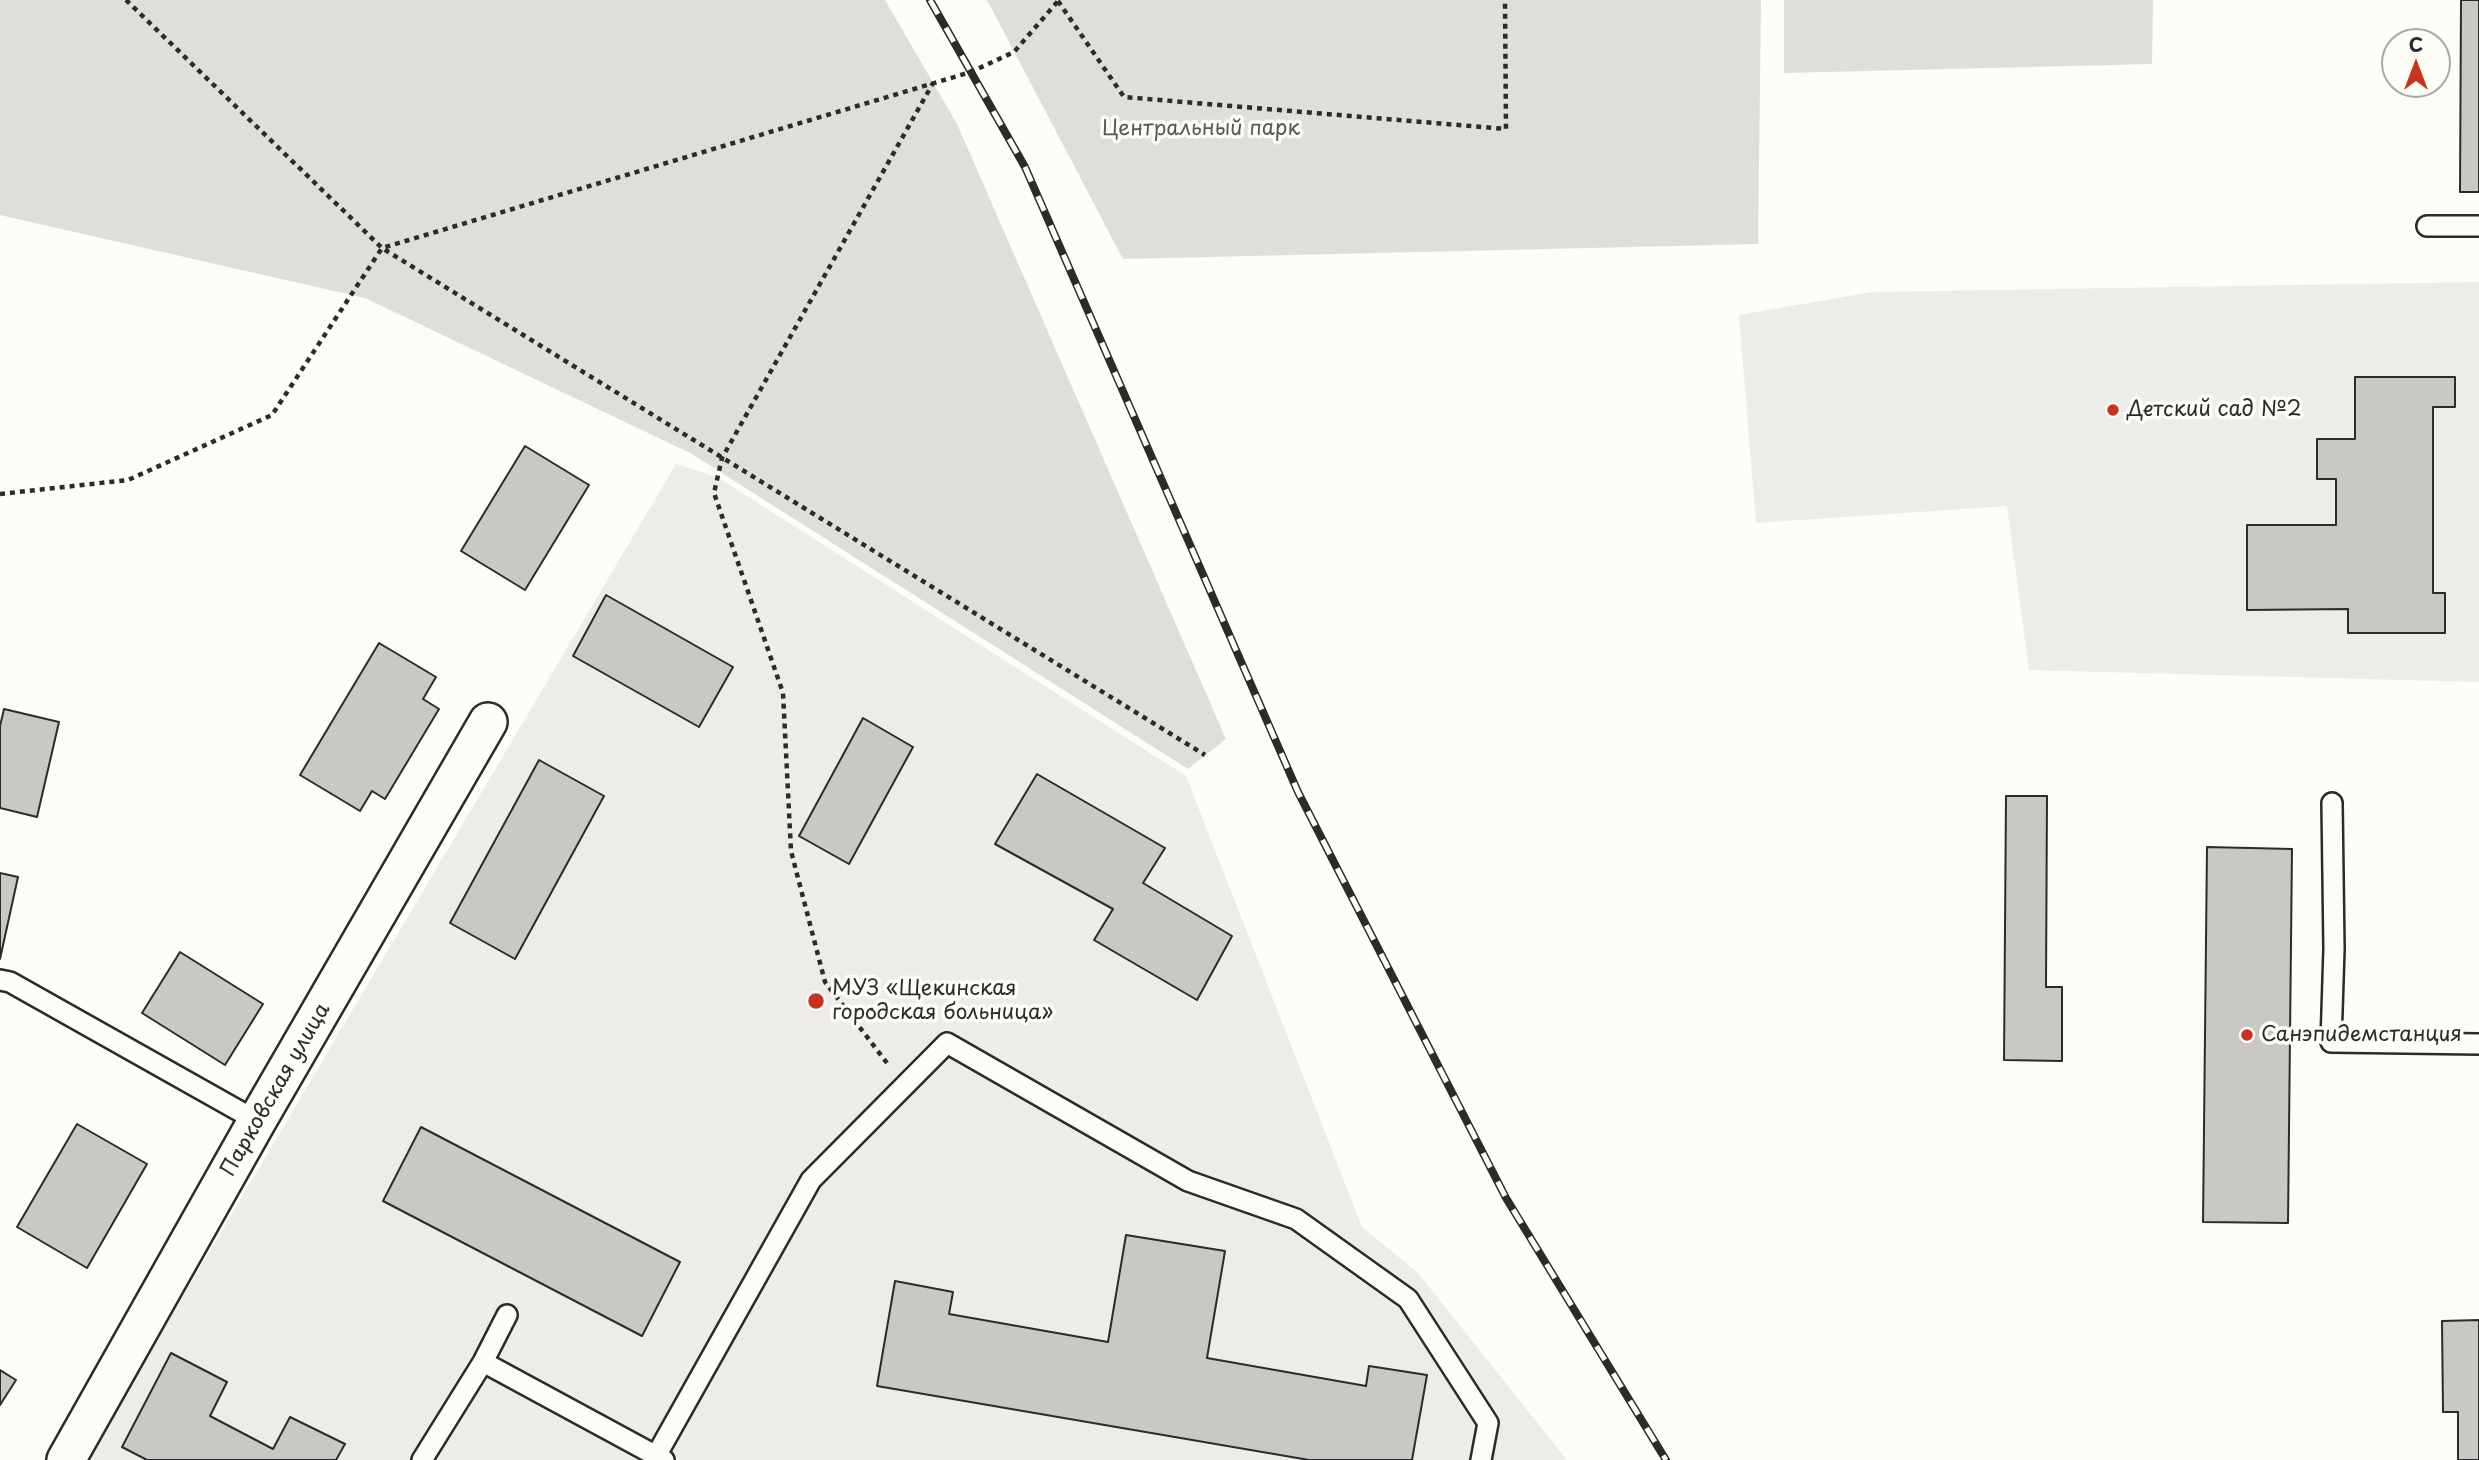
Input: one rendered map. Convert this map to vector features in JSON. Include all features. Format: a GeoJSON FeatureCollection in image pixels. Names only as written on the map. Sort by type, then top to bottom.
{"type":"FeatureCollection","features":[{"type":"Feature","properties":{"kind":"street","name":"Парковская улица"},"geometry":{"type":"LineString","coordinates":[[66,1460],[257,1121],[488,722]]}},
{"type":"Feature","properties":{"kind":"lane"},"geometry":{"type":"LineString","coordinates":[[2427,226],[2479,226]]}},
{"type":"Feature","properties":{"kind":"lane"},"geometry":{"type":"LineString","coordinates":[[2332,803],[2334,949],[2331,1042],[2479,1044]]}},
{"type":"Feature","properties":{"kind":"lane"},"geometry":{"type":"LineString","coordinates":[[0,980],[10,982],[257,1121]]}},
{"type":"Feature","properties":{"kind":"lane"},"geometry":{"type":"LineString","coordinates":[[483,1362],[660,1458],[811,1180],[947,1043],[1188,1181],[1296,1219],[1408,1299],[1488,1423],[1481,1460]]}},
{"type":"Feature","properties":{"kind":"lane"},"geometry":{"type":"LineString","coordinates":[[422,1460],[483,1362],[507,1315]]}},
{"type":"Feature","properties":{"kind":"path"},"geometry":{"type":"LineString","coordinates":[[127,0],[382,248],[1205,755]]}},
{"type":"Feature","properties":{"kind":"path"},"geometry":{"type":"LineString","coordinates":[[0,494],[128,480],[272,415],[382,248],[971,72],[1014,52],[1058,1],[1124,97],[1506,129],[1505,0]]}},
{"type":"Feature","properties":{"kind":"path"},"geometry":{"type":"LineString","coordinates":[[904,1086],[825,982],[791,851],[783,693],[714,493],[722,457],[933,83]]}},
{"type":"Feature","properties":{"kind":"shaded area","name":"Детский сад №2"},"geometry":{"type":"Polygon","coordinates":[[[2479,282],[2479,682],[2029,670],[2007,506],[1756,523],[1739,315],[1873,292],[2479,282]]]}},
{"type":"Feature","properties":{"kind":"shaded area","name":"МУЗ «Щекинская городская больница»"},"geometry":{"type":"Polygon","coordinates":[[[676,464],[717,477],[1186,776],[1362,1227],[1418,1273],[1567,1460],[86,1460],[676,464]]]}},
{"type":"Feature","properties":{"kind":"green space"},"geometry":{"type":"Polygon","coordinates":[[[0,0],[885,0],[957,124],[1226,739],[1188,769],[692,454],[365,298],[0,215],[0,0]]]}},
{"type":"Feature","properties":{"kind":"green space","name":"Центральный парк"},"geometry":{"type":"Polygon","coordinates":[[[987,0],[1761,0],[1758,244],[1123,259],[987,0]]]}},
{"type":"Feature","properties":{"kind":"green space"},"geometry":{"type":"Polygon","coordinates":[[[1784,0],[2153,0],[2152,64],[1784,73],[1784,0]]]}},
{"type":"Feature","properties":{"kind":"building"},"geometry":{"type":"Polygon","coordinates":[[[2461,0],[2479,0],[2479,192],[2460,192],[2461,0]]]}},
{"type":"Feature","properties":{"kind":"building"},"geometry":{"type":"Polygon","coordinates":[[[2355,377],[2455,377],[2455,407],[2433,407],[2433,593],[2445,593],[2445,633],[2348,633],[2348,609],[2247,610],[2247,525],[2336,525],[2336,479],[2317,479],[2317,439],[2355,439],[2355,377]]]}},
{"type":"Feature","properties":{"kind":"building"},"geometry":{"type":"Polygon","coordinates":[[[525,446],[589,485],[525,590],[461,551],[525,446]]]}},
{"type":"Feature","properties":{"kind":"building"},"geometry":{"type":"Polygon","coordinates":[[[606,595],[733,667],[699,727],[573,656],[606,595]]]}},
{"type":"Feature","properties":{"kind":"building"},"geometry":{"type":"Polygon","coordinates":[[[379,643],[436,677],[423,699],[439,709],[385,799],[372,791],[360,811],[300,775],[379,643]]]}},
{"type":"Feature","properties":{"kind":"building"},"geometry":{"type":"Polygon","coordinates":[[[4,709],[59,722],[37,817],[0,808],[0,726],[4,709]]]}},
{"type":"Feature","properties":{"kind":"building"},"geometry":{"type":"Polygon","coordinates":[[[863,718],[913,747],[849,864],[799,836],[863,718]]]}},
{"type":"Feature","properties":{"kind":"building"},"geometry":{"type":"Polygon","coordinates":[[[539,760],[604,796],[515,959],[450,923],[539,760]]]}},
{"type":"Feature","properties":{"kind":"building"},"geometry":{"type":"Polygon","coordinates":[[[1037,774],[1165,848],[1143,883],[1232,936],[1197,1000],[1094,940],[1113,909],[995,844],[1037,774]]]}},
{"type":"Feature","properties":{"kind":"building"},"geometry":{"type":"Polygon","coordinates":[[[2006,796],[2047,796],[2046,987],[2062,987],[2062,1061],[2004,1060],[2006,796]]]}},
{"type":"Feature","properties":{"kind":"building","name":"Санэпидемстанция"},"geometry":{"type":"Polygon","coordinates":[[[2207,847],[2292,849],[2288,1223],[2203,1222],[2207,847]]]}},
{"type":"Feature","properties":{"kind":"building"},"geometry":{"type":"Polygon","coordinates":[[[0,873],[18,877],[0,959],[0,873]]]}},
{"type":"Feature","properties":{"kind":"building"},"geometry":{"type":"Polygon","coordinates":[[[180,952],[263,1004],[225,1065],[142,1013],[180,952]]]}},
{"type":"Feature","properties":{"kind":"building"},"geometry":{"type":"Polygon","coordinates":[[[77,1124],[147,1164],[87,1268],[17,1227],[77,1124]]]}},
{"type":"Feature","properties":{"kind":"building"},"geometry":{"type":"Polygon","coordinates":[[[421,1127],[680,1262],[642,1336],[383,1201],[421,1127]]]}},
{"type":"Feature","properties":{"kind":"building"},"geometry":{"type":"Polygon","coordinates":[[[1126,1235],[1225,1251],[1207,1358],[1366,1386],[1369,1366],[1427,1375],[1412,1460],[1309,1460],[877,1386],[895,1281],[953,1292],[949,1314],[1108,1342],[1126,1235]]]}},
{"type":"Feature","properties":{"kind":"building"},"geometry":{"type":"Polygon","coordinates":[[[2479,1320],[2479,1460],[2458,1460],[2458,1412],[2443,1412],[2442,1321],[2479,1320]]]}},
{"type":"Feature","properties":{"kind":"building"},"geometry":{"type":"Polygon","coordinates":[[[171,1353],[227,1382],[210,1416],[273,1449],[290,1417],[345,1444],[336,1460],[147,1460],[122,1447],[171,1353]]]}},
{"type":"Feature","properties":{"kind":"building"},"geometry":{"type":"Polygon","coordinates":[[[0,1370],[16,1380],[0,1405],[0,1370]]]}},
{"type":"Feature","properties":{"kind":"railway"},"geometry":{"type":"LineString","coordinates":[[930,0],[1025,167],[1298,792],[1506,1198],[1666,1460]]}},
{"type":"Feature","properties":{"kind":"place","name":"Детский сад №2"},"geometry":{"type":"Point","coordinates":[2113,410]}},
{"type":"Feature","properties":{"kind":"place","name":"МУЗ «Щекинская городская больница»"},"geometry":{"type":"Point","coordinates":[816,1001]}},
{"type":"Feature","properties":{"kind":"place","name":"Санэпидемстанция"},"geometry":{"type":"Point","coordinates":[2247,1035]}}]}
